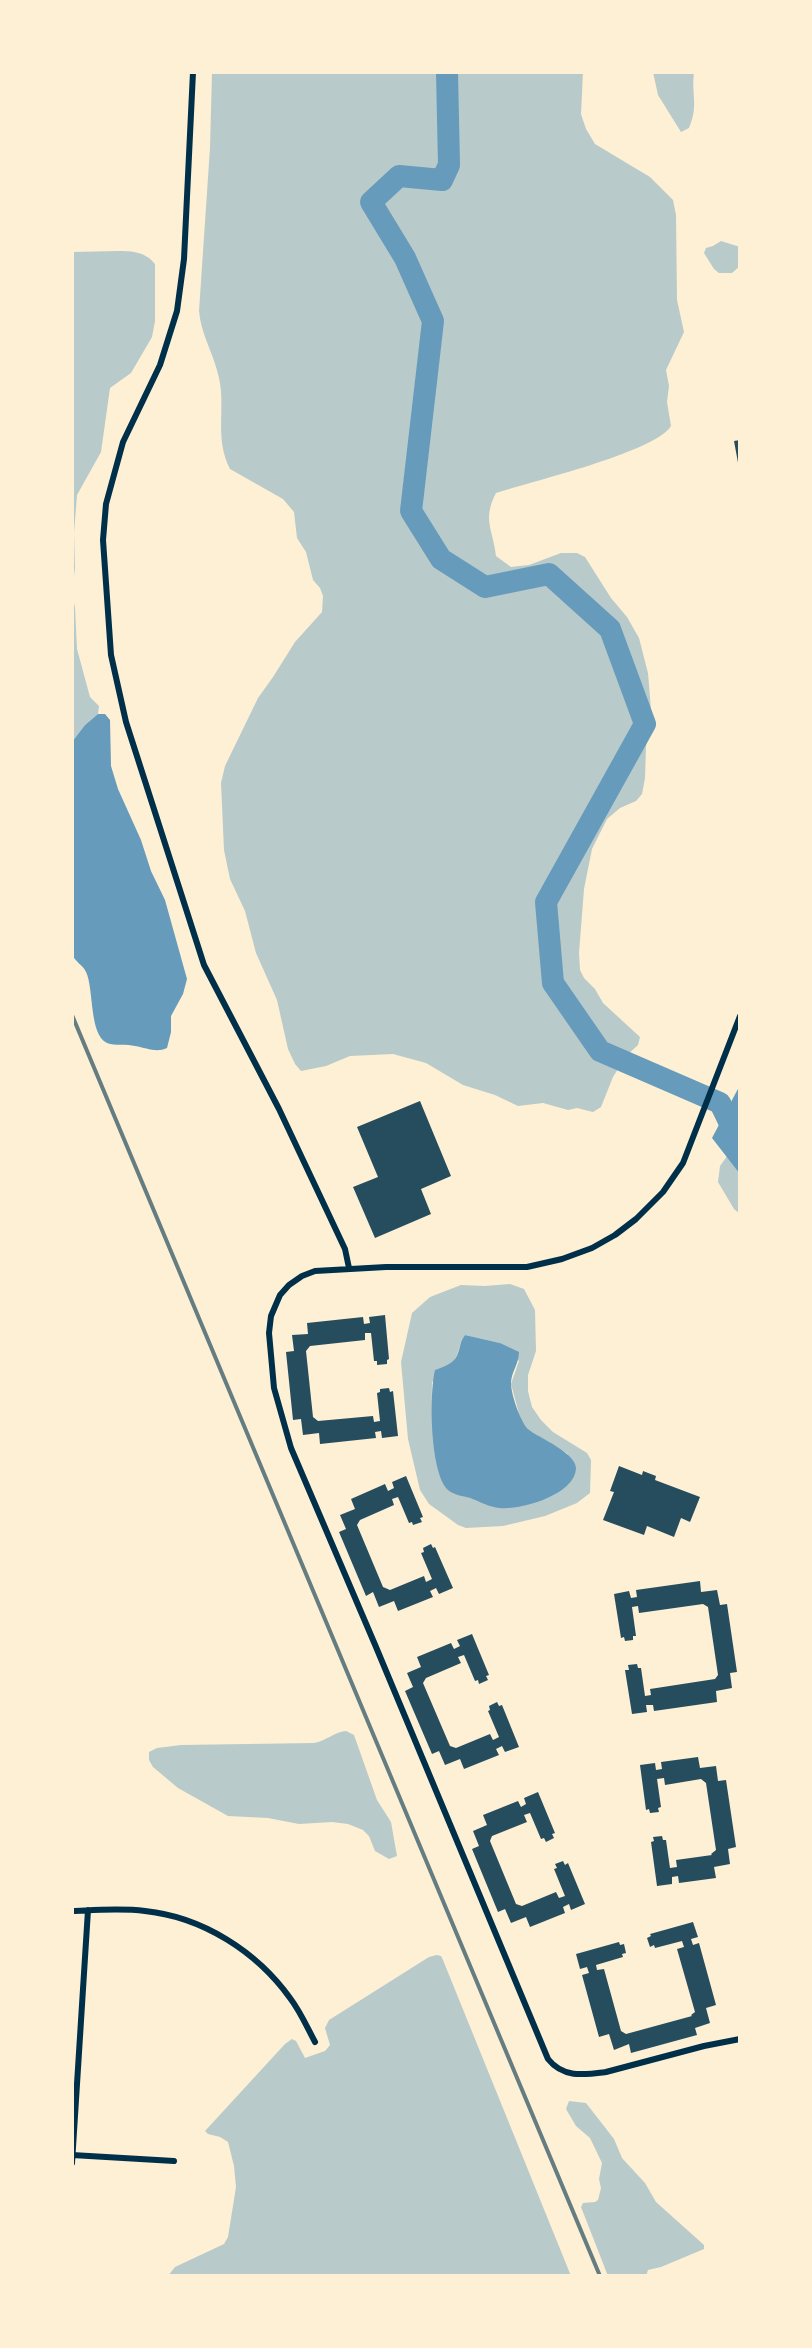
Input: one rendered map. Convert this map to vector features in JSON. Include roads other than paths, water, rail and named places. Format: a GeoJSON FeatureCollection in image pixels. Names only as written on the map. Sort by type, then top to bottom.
{"type":"FeatureCollection","features":[{"type":"Feature","properties":{"kind":"street"},"geometry":{"type":"LineString","coordinates":[[193,72],[184,259],[177,311],[160,365],[120,450],[106,504],[103,540],[111,655],[126,722],[195,942],[212,982],[270,1091],[336,1229],[345,1249],[349,1268]]}},
{"type":"Feature","properties":{"kind":"street"},"geometry":{"type":"LineString","coordinates":[[740,1016],[683,1163],[663,1192],[626,1227],[592,1248],[562,1259],[527,1267],[349,1268],[308,1273],[292,1282],[280,1295],[271,1316],[268,1333],[278,1409],[295,1459],[548,2059],[564,2072],[589,2074],[606,2072],[704,2046],[740,2039]]}},
{"type":"Feature","properties":{"kind":"street"},"geometry":{"type":"LineString","coordinates":[[72,1911],[128,1909],[166,1914],[218,1934],[256,1960],[275,1979],[291,1999],[315,2042]]}},
{"type":"Feature","properties":{"kind":"street"},"geometry":{"type":"LineString","coordinates":[[72,2163],[88,1910]]}},
{"type":"Feature","properties":{"kind":"street"},"geometry":{"type":"LineString","coordinates":[[72,2155],[174,2161]]}},
{"type":"Feature","properties":{"kind":"water"},"geometry":{"type":"Polygon","coordinates":[[[98,714],[105,714],[110,720],[111,766],[151,871],[165,900],[187,979],[183,994],[171,1016],[171,1032],[167,1048],[163,1049],[110,1044],[101,1038],[97,1031],[86,972],[72,954],[72,742],[85,725],[98,714]]]}},
{"type":"Feature","properties":{"kind":"water"},"geometry":{"type":"Polygon","coordinates":[[[740,1085],[740,1174],[712,1138],[740,1085]]]}},
{"type":"Feature","properties":{"kind":"water"},"geometry":{"type":"Polygon","coordinates":[[[465,1335],[500,1343],[519,1352],[512,1375],[511,1388],[522,1420],[528,1429],[564,1452],[575,1463],[573,1478],[557,1493],[533,1503],[500,1508],[453,1493],[442,1481],[434,1451],[433,1381],[435,1370],[456,1358],[465,1335]]]}},
{"type":"Feature","properties":{"kind":"waterway"},"geometry":{"type":"LineString","coordinates":[[447,72],[449,165],[442,180],[399,176],[371,202],[405,258],[433,321],[411,511],[441,559],[485,587],[549,574],[610,629],[645,724],[546,902],[553,983],[600,1051],[720,1103],[740,1144]]}},
{"type":"Feature","properties":{"kind":"railway"},"geometry":{"type":"LineString","coordinates":[[72,1015],[600,2276]]}}]}
